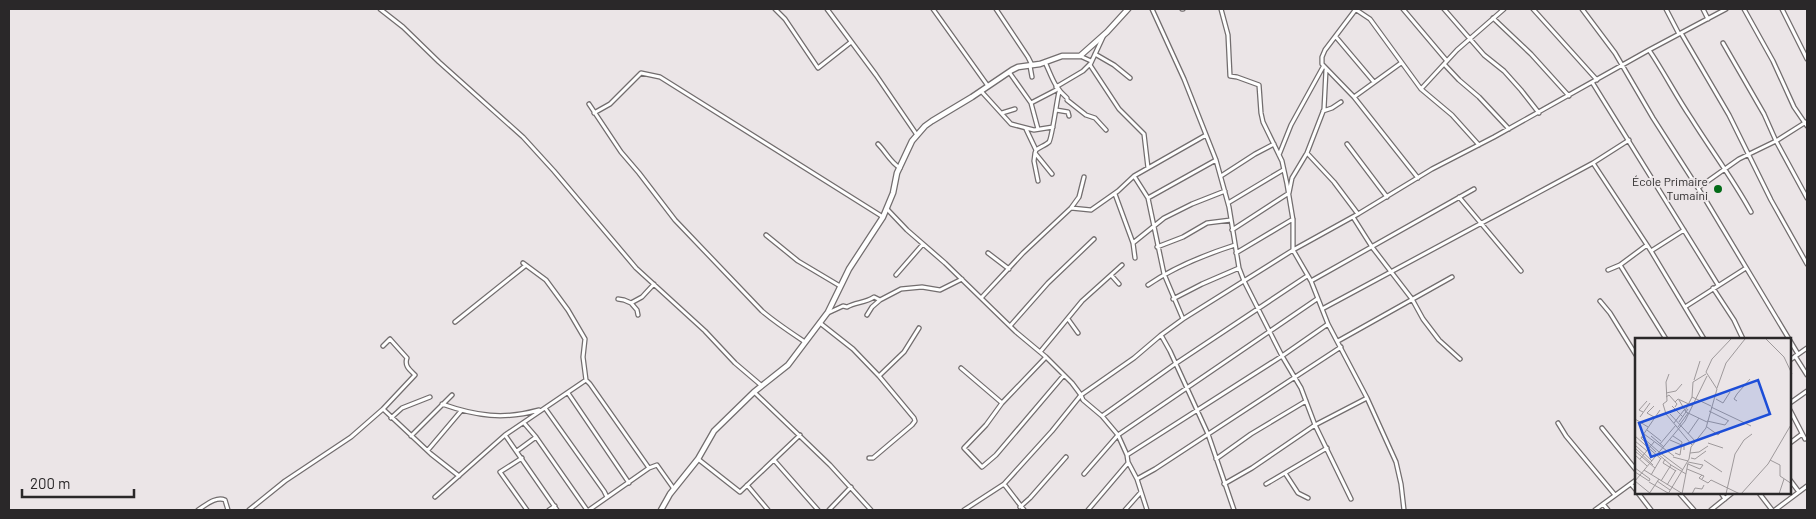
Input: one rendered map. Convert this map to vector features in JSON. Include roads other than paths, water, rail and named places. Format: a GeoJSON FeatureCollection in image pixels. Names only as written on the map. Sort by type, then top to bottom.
{"type":"FeatureCollection","features":[{"type":"Feature","properties":{"kind":"street"},"geometry":{"type":"LineString","coordinates":[[380,9],[403,27],[523,137],[636,268],[706,331],[735,363],[762,386]]}},
{"type":"Feature","properties":{"kind":"street"},"geometry":{"type":"LineString","coordinates":[[775,9],[785,19],[818,68],[851,42]]}},
{"type":"Feature","properties":{"kind":"street"},"geometry":{"type":"LineString","coordinates":[[827,9],[918,136]]}},
{"type":"Feature","properties":{"kind":"street"},"geometry":{"type":"LineString","coordinates":[[933,9],[988,86]]}},
{"type":"Feature","properties":{"kind":"street"},"geometry":{"type":"LineString","coordinates":[[996,9],[1028,57],[1032,77]]}},
{"type":"Feature","properties":{"kind":"street"},"geometry":{"type":"LineString","coordinates":[[1080,56],[1128,9]]}},
{"type":"Feature","properties":{"kind":"street"},"geometry":{"type":"LineString","coordinates":[[1152,9],[1184,79],[1216,160],[1228,203],[1234,245],[1244,281],[1295,378],[1315,425],[1351,499]]}},
{"type":"Feature","properties":{"kind":"street"},"geometry":{"type":"LineString","coordinates":[[1221,9],[1228,35],[1230,76],[1260,84],[1261,113],[1279,155],[1289,193],[1293,219],[1293,250],[1311,281],[1328,324],[1367,398],[1396,462],[1404,510]]}},
{"type":"Feature","properties":{"kind":"street"},"geometry":{"type":"LineString","coordinates":[[1418,178],[1354,97],[1322,64],[1325,50],[1355,9],[1370,19],[1421,89],[1452,115],[1479,145]]}},
{"type":"Feature","properties":{"kind":"street"},"geometry":{"type":"LineString","coordinates":[[1403,9],[1459,80],[1479,97],[1509,129]]}},
{"type":"Feature","properties":{"kind":"street"},"geometry":{"type":"LineString","coordinates":[[1444,9],[1484,55],[1509,77],[1538,114]]}},
{"type":"Feature","properties":{"kind":"street"},"geometry":{"type":"LineString","coordinates":[[1421,89],[1470,38],[1504,9]]}},
{"type":"Feature","properties":{"kind":"street"},"geometry":{"type":"LineString","coordinates":[[1533,9],[1597,80]]}},
{"type":"Feature","properties":{"kind":"street"},"geometry":{"type":"LineString","coordinates":[[1582,9],[1615,53],[1787,338]]}},
{"type":"Feature","properties":{"kind":"street"},"geometry":{"type":"LineString","coordinates":[[1666,9],[1728,115],[1807,264]]}},
{"type":"Feature","properties":{"kind":"street"},"geometry":{"type":"LineString","coordinates":[[1703,9],[1708,19]]}},
{"type":"Feature","properties":{"kind":"street"},"geometry":{"type":"LineString","coordinates":[[964,510],[1004,484],[1052,431],[1081,394],[1134,358],[1183,319],[1293,250],[1353,217],[1455,156],[1538,114],[1649,50],[1726,9]]}},
{"type":"Feature","properties":{"kind":"street"},"geometry":{"type":"LineString","coordinates":[[1698,188],[1748,154],[1807,124],[1794,107],[1774,60],[1744,9]]}},
{"type":"Feature","properties":{"kind":"street"},"geometry":{"type":"LineString","coordinates":[[1782,9],[1807,59]]}},
{"type":"Feature","properties":{"kind":"street"},"geometry":{"type":"LineString","coordinates":[[1493,18],[1531,54],[1569,96]]}},
{"type":"Feature","properties":{"kind":"street"},"geometry":{"type":"LineString","coordinates":[[1032,103],[1083,71],[1091,62],[1104,34]]}},
{"type":"Feature","properties":{"kind":"street"},"geometry":{"type":"LineString","coordinates":[[1336,37],[1374,82]]}},
{"type":"Feature","properties":{"kind":"street"},"geometry":{"type":"LineString","coordinates":[[1724,43],[1764,114],[1807,198]]}},
{"type":"Feature","properties":{"kind":"street"},"geometry":{"type":"LineString","coordinates":[[1649,50],[1725,169],[1750,212]]}},
{"type":"Feature","properties":{"kind":"street"},"geometry":{"type":"LineString","coordinates":[[1095,54],[1114,65],[1130,78]]}},
{"type":"Feature","properties":{"kind":"street"},"geometry":{"type":"LineString","coordinates":[[661,510],[698,459],[714,431],[754,392],[788,365],[828,312],[840,286],[883,217],[893,193],[900,168],[912,141],[932,120],[1018,67],[1031,66],[1062,56],[1080,56],[1091,62],[1094,72],[1114,103],[1144,134],[1148,168]]}},
{"type":"Feature","properties":{"kind":"street"},"geometry":{"type":"LineString","coordinates":[[1045,62],[1057,89],[1079,110],[1095,118],[1106,130]]}},
{"type":"Feature","properties":{"kind":"street"},"geometry":{"type":"LineString","coordinates":[[1354,97],[1401,63]]}},
{"type":"Feature","properties":{"kind":"street"},"geometry":{"type":"LineString","coordinates":[[1279,155],[1291,126],[1325,68]]}},
{"type":"Feature","properties":{"kind":"street"},"geometry":{"type":"LineString","coordinates":[[1232,230],[1289,193],[1292,178],[1307,153],[1324,109],[1325,68]]}},
{"type":"Feature","properties":{"kind":"street"},"geometry":{"type":"LineString","coordinates":[[1009,72],[1032,103],[1038,129]]}},
{"type":"Feature","properties":{"kind":"street"},"geometry":{"type":"LineString","coordinates":[[594,113],[610,104],[641,73],[660,77],[883,217]]}},
{"type":"Feature","properties":{"kind":"street"},"geometry":{"type":"LineString","coordinates":[[1592,82],[1718,285]]}},
{"type":"Feature","properties":{"kind":"street"},"geometry":{"type":"LineString","coordinates":[[1038,182],[1034,161],[1036,152],[1049,142],[1053,134],[1057,89]]}},
{"type":"Feature","properties":{"kind":"street"},"geometry":{"type":"LineString","coordinates":[[981,91],[1011,124],[1034,130],[1053,127]]}},
{"type":"Feature","properties":{"kind":"street"},"geometry":{"type":"LineString","coordinates":[[1323,111],[1341,102]]}},
{"type":"Feature","properties":{"kind":"street"},"geometry":{"type":"LineString","coordinates":[[588,104],[621,152],[675,220],[762,311],[776,323],[782,325],[805,342]]}},
{"type":"Feature","properties":{"kind":"street"},"geometry":{"type":"LineString","coordinates":[[1002,114],[1015,109]]}},
{"type":"Feature","properties":{"kind":"street"},"geometry":{"type":"LineString","coordinates":[[1056,110],[1068,112],[1069,116]]}},
{"type":"Feature","properties":{"kind":"street"},"geometry":{"type":"LineString","coordinates":[[1026,129],[1036,152],[1052,174]]}},
{"type":"Feature","properties":{"kind":"street"},"geometry":{"type":"LineString","coordinates":[[1071,208],[1091,210],[1115,194],[1134,176],[1206,135]]}},
{"type":"Feature","properties":{"kind":"street"},"geometry":{"type":"LineString","coordinates":[[1322,309],[1593,163],[1629,140]]}},
{"type":"Feature","properties":{"kind":"street"},"geometry":{"type":"LineString","coordinates":[[878,144],[888,155],[892,163],[900,168]]}},
{"type":"Feature","properties":{"kind":"street"},"geometry":{"type":"LineString","coordinates":[[1221,176],[1274,144]]}},
{"type":"Feature","properties":{"kind":"street"},"geometry":{"type":"LineString","coordinates":[[1347,144],[1387,197]]}},
{"type":"Feature","properties":{"kind":"street"},"geometry":{"type":"LineString","coordinates":[[1307,153],[1334,182],[1358,214]]}},
{"type":"Feature","properties":{"kind":"street"},"geometry":{"type":"LineString","coordinates":[[1148,198],[1216,160]]}},
{"type":"Feature","properties":{"kind":"street"},"geometry":{"type":"LineString","coordinates":[[1593,163],[1651,251],[1703,338]]}},
{"type":"Feature","properties":{"kind":"street"},"geometry":{"type":"LineString","coordinates":[[1228,203],[1283,170]]}},
{"type":"Feature","properties":{"kind":"street"},"geometry":{"type":"LineString","coordinates":[[1134,176],[1148,198],[1164,274],[1183,319]]}},
{"type":"Feature","properties":{"kind":"street"},"geometry":{"type":"LineString","coordinates":[[982,297],[1060,216],[1071,208],[1080,197],[1084,177]]}},
{"type":"Feature","properties":{"kind":"street"},"geometry":{"type":"LineString","coordinates":[[1311,281],[1474,189]]}},
{"type":"Feature","properties":{"kind":"street"},"geometry":{"type":"LineString","coordinates":[[1133,243],[1164,218],[1225,191]]}},
{"type":"Feature","properties":{"kind":"street"},"geometry":{"type":"LineString","coordinates":[[1115,194],[1133,243],[1135,258]]}},
{"type":"Feature","properties":{"kind":"street"},"geometry":{"type":"LineString","coordinates":[[1460,197],[1521,271]]}},
{"type":"Feature","properties":{"kind":"street"},"geometry":{"type":"LineString","coordinates":[[886,208],[907,230],[982,297],[1010,326],[1046,357],[1081,394],[1083,400],[1102,416],[1118,435],[1128,462],[1137,479],[1147,510]]}},
{"type":"Feature","properties":{"kind":"street"},"geometry":{"type":"LineString","coordinates":[[1353,217],[1372,247],[1412,299],[1423,319],[1439,340],[1460,359]]}},
{"type":"Feature","properties":{"kind":"street"},"geometry":{"type":"LineString","coordinates":[[1236,254],[1293,219]]}},
{"type":"Feature","properties":{"kind":"street"},"geometry":{"type":"LineString","coordinates":[[1158,247],[1183,237],[1207,223],[1231,220]]}},
{"type":"Feature","properties":{"kind":"street"},"geometry":{"type":"LineString","coordinates":[[1651,251],[1684,230]]}},
{"type":"Feature","properties":{"kind":"street"},"geometry":{"type":"LineString","coordinates":[[766,235],[798,261],[840,286]]}},
{"type":"Feature","properties":{"kind":"street"},"geometry":{"type":"LineString","coordinates":[[1010,326],[1048,283],[1094,238]]}},
{"type":"Feature","properties":{"kind":"street"},"geometry":{"type":"LineString","coordinates":[[896,275],[923,244]]}},
{"type":"Feature","properties":{"kind":"street"},"geometry":{"type":"LineString","coordinates":[[1148,285],[1164,274],[1215,251],[1234,245]]}},
{"type":"Feature","properties":{"kind":"street"},"geometry":{"type":"LineString","coordinates":[[1608,270],[1647,246]]}},
{"type":"Feature","properties":{"kind":"street"},"geometry":{"type":"LineString","coordinates":[[988,253],[1009,269]]}},
{"type":"Feature","properties":{"kind":"street"},"geometry":{"type":"LineString","coordinates":[[455,322],[524,264],[546,280],[568,310],[585,339],[583,356],[586,380],[649,468]]}},
{"type":"Feature","properties":{"kind":"street"},"geometry":{"type":"LineString","coordinates":[[1620,264],[1665,338]]}},
{"type":"Feature","properties":{"kind":"street"},"geometry":{"type":"LineString","coordinates":[[1040,352],[1082,301],[1122,265]]}},
{"type":"Feature","properties":{"kind":"street"},"geometry":{"type":"LineString","coordinates":[[1173,299],[1239,268]]}},
{"type":"Feature","properties":{"kind":"street"},"geometry":{"type":"LineString","coordinates":[[1685,307],[1746,268]]}},
{"type":"Feature","properties":{"kind":"street"},"geometry":{"type":"LineString","coordinates":[[1111,275],[1119,284]]}},
{"type":"Feature","properties":{"kind":"street"},"geometry":{"type":"LineString","coordinates":[[1102,416],[1175,364],[1307,276]]}},
{"type":"Feature","properties":{"kind":"street"},"geometry":{"type":"LineString","coordinates":[[1338,341],[1452,277]]}},
{"type":"Feature","properties":{"kind":"street"},"geometry":{"type":"LineString","coordinates":[[867,315],[880,300],[901,289],[922,287],[940,290],[962,279]]}},
{"type":"Feature","properties":{"kind":"street"},"geometry":{"type":"LineString","coordinates":[[630,303],[642,297],[654,284]]}},
{"type":"Feature","properties":{"kind":"street"},"geometry":{"type":"LineString","coordinates":[[1713,288],[1742,338]]}},
{"type":"Feature","properties":{"kind":"street"},"geometry":{"type":"LineString","coordinates":[[828,312],[844,306],[867,302],[874,297],[880,300]]}},
{"type":"Feature","properties":{"kind":"street"},"geometry":{"type":"LineString","coordinates":[[618,299],[630,303],[637,310],[638,315]]}},
{"type":"Feature","properties":{"kind":"street"},"geometry":{"type":"LineString","coordinates":[[1084,474],[1118,435],[1317,299]]}},
{"type":"Feature","properties":{"kind":"street"},"geometry":{"type":"LineString","coordinates":[[1600,301],[1610,313],[1635,353]]}},
{"type":"Feature","properties":{"kind":"street"},"geometry":{"type":"LineString","coordinates":[[1068,319],[1078,333]]}},
{"type":"Feature","properties":{"kind":"street"},"geometry":{"type":"LineString","coordinates":[[819,322],[854,350],[879,376],[914,418],[915,421],[874,458],[869,458]]}},
{"type":"Feature","properties":{"kind":"street"},"geometry":{"type":"LineString","coordinates":[[1126,455],[1282,356],[1328,324]]}},
{"type":"Feature","properties":{"kind":"street"},"geometry":{"type":"LineString","coordinates":[[879,376],[904,352],[919,328]]}},
{"type":"Feature","properties":{"kind":"street"},"geometry":{"type":"LineString","coordinates":[[1161,335],[1198,410],[1234,510]]}},
{"type":"Feature","properties":{"kind":"street"},"geometry":{"type":"LineString","coordinates":[[249,510],[285,481],[351,437],[383,409],[415,375],[407,367],[407,358],[390,339],[383,346]]}},
{"type":"Feature","properties":{"kind":"street"},"geometry":{"type":"LineString","coordinates":[[1791,345],[1807,375]]}},
{"type":"Feature","properties":{"kind":"street"},"geometry":{"type":"LineString","coordinates":[[1137,479],[1341,347]]}},
{"type":"Feature","properties":{"kind":"street"},"geometry":{"type":"LineString","coordinates":[[1791,359],[1807,348]]}},
{"type":"Feature","properties":{"kind":"street"},"geometry":{"type":"LineString","coordinates":[[1046,357],[1002,403],[986,425],[964,448],[982,467],[996,455],[1064,376]]}},
{"type":"Feature","properties":{"kind":"street"},"geometry":{"type":"LineString","coordinates":[[961,368],[1002,403]]}},
{"type":"Feature","properties":{"kind":"street"},"geometry":{"type":"LineString","coordinates":[[435,497],[505,435],[586,380]]}},
{"type":"Feature","properties":{"kind":"street"},"geometry":{"type":"LineString","coordinates":[[1791,402],[1807,391]]}},
{"type":"Feature","properties":{"kind":"street"},"geometry":{"type":"LineString","coordinates":[[568,392],[629,483]]}},
{"type":"Feature","properties":{"kind":"street"},"geometry":{"type":"LineString","coordinates":[[754,392],[800,435],[871,510]]}},
{"type":"Feature","properties":{"kind":"street"},"geometry":{"type":"LineString","coordinates":[[411,436],[452,395]]}},
{"type":"Feature","properties":{"kind":"street"},"geometry":{"type":"LineString","coordinates":[[391,418],[402,408],[430,397]]}},
{"type":"Feature","properties":{"kind":"street"},"geometry":{"type":"LineString","coordinates":[[1224,484],[1252,468],[1315,425],[1367,398]]}},
{"type":"Feature","properties":{"kind":"street"},"geometry":{"type":"LineString","coordinates":[[1216,459],[1251,434],[1306,401]]}},
{"type":"Feature","properties":{"kind":"street"},"geometry":{"type":"LineString","coordinates":[[442,404],[478,415],[496,416],[522,415],[543,409]]}},
{"type":"Feature","properties":{"kind":"street"},"geometry":{"type":"LineString","coordinates":[[383,409],[431,454],[459,476]]}},
{"type":"Feature","properties":{"kind":"street"},"geometry":{"type":"LineString","coordinates":[[543,409],[607,497]]}},
{"type":"Feature","properties":{"kind":"street"},"geometry":{"type":"LineString","coordinates":[[428,450],[461,411]]}},
{"type":"Feature","properties":{"kind":"street"},"geometry":{"type":"LineString","coordinates":[[1791,412],[1805,439]]}},
{"type":"Feature","properties":{"kind":"street"},"geometry":{"type":"LineString","coordinates":[[524,423],[588,510],[649,468],[657,465],[674,490]]}},
{"type":"Feature","properties":{"kind":"street"},"geometry":{"type":"LineString","coordinates":[[1558,423],[1570,442],[1615,495]]}},
{"type":"Feature","properties":{"kind":"street"},"geometry":{"type":"LineString","coordinates":[[1602,428],[1635,469]]}},
{"type":"Feature","properties":{"kind":"street"},"geometry":{"type":"LineString","coordinates":[[1791,442],[1802,434]]}},
{"type":"Feature","properties":{"kind":"street"},"geometry":{"type":"LineString","coordinates":[[505,435],[556,508],[549,510]]}},
{"type":"Feature","properties":{"kind":"street"},"geometry":{"type":"LineString","coordinates":[[698,459],[740,492],[800,435]]}},
{"type":"Feature","properties":{"kind":"street"},"geometry":{"type":"LineString","coordinates":[[517,451],[536,438]]}},
{"type":"Feature","properties":{"kind":"street"},"geometry":{"type":"LineString","coordinates":[[1266,484],[1326,448]]}},
{"type":"Feature","properties":{"kind":"street"},"geometry":{"type":"LineString","coordinates":[[1020,507],[1066,457]]}},
{"type":"Feature","properties":{"kind":"street"},"geometry":{"type":"LineString","coordinates":[[522,458],[500,472],[527,510]]}},
{"type":"Feature","properties":{"kind":"street"},"geometry":{"type":"LineString","coordinates":[[774,460],[818,510]]}},
{"type":"Feature","properties":{"kind":"street"},"geometry":{"type":"LineString","coordinates":[[1088,510],[1128,462]]}},
{"type":"Feature","properties":{"kind":"street"},"geometry":{"type":"LineString","coordinates":[[1285,473],[1298,493],[1308,498]]}},
{"type":"Feature","properties":{"kind":"street"},"geometry":{"type":"LineString","coordinates":[[1595,510],[1635,481]]}},
{"type":"Feature","properties":{"kind":"street"},"geometry":{"type":"LineString","coordinates":[[1791,481],[1799,492]]}},
{"type":"Feature","properties":{"kind":"street"},"geometry":{"type":"LineString","coordinates":[[1004,484],[1024,510]]}},
{"type":"Feature","properties":{"kind":"street"},"geometry":{"type":"LineString","coordinates":[[1631,484],[1635,489]]}},
{"type":"Feature","properties":{"kind":"street"},"geometry":{"type":"LineString","coordinates":[[747,485],[768,510]]}},
{"type":"Feature","properties":{"kind":"street"},"geometry":{"type":"LineString","coordinates":[[1760,494],[1774,510],[1807,486]]}},
{"type":"Feature","properties":{"kind":"street"},"geometry":{"type":"LineString","coordinates":[[829,510],[851,487]]}},
{"type":"Feature","properties":{"kind":"street"},"geometry":{"type":"LineString","coordinates":[[1125,510],[1141,492]]}},
{"type":"Feature","properties":{"kind":"street"},"geometry":{"type":"LineString","coordinates":[[1639,494],[1652,510]]}},
{"type":"Feature","properties":{"kind":"street"},"geometry":{"type":"LineString","coordinates":[[1680,494],[1694,510]]}},
{"type":"Feature","properties":{"kind":"street"},"geometry":{"type":"LineString","coordinates":[[1721,494],[1724,498]]}},
{"type":"Feature","properties":{"kind":"street"},"geometry":{"type":"LineString","coordinates":[[1710,510],[1730,494]]}},
{"type":"Feature","properties":{"kind":"street"},"geometry":{"type":"LineString","coordinates":[[198,510],[216,499],[222,498],[225,500],[228,510]]}},
{"type":"Feature","properties":{"kind":"street"},"geometry":{"type":"LineString","coordinates":[[1604,504],[1608,510]]}},
{"type":"Feature","properties":{"kind":"place","name":"École Primaire Tumaini"},"geometry":{"type":"Point","coordinates":[1718,189]}}]}
